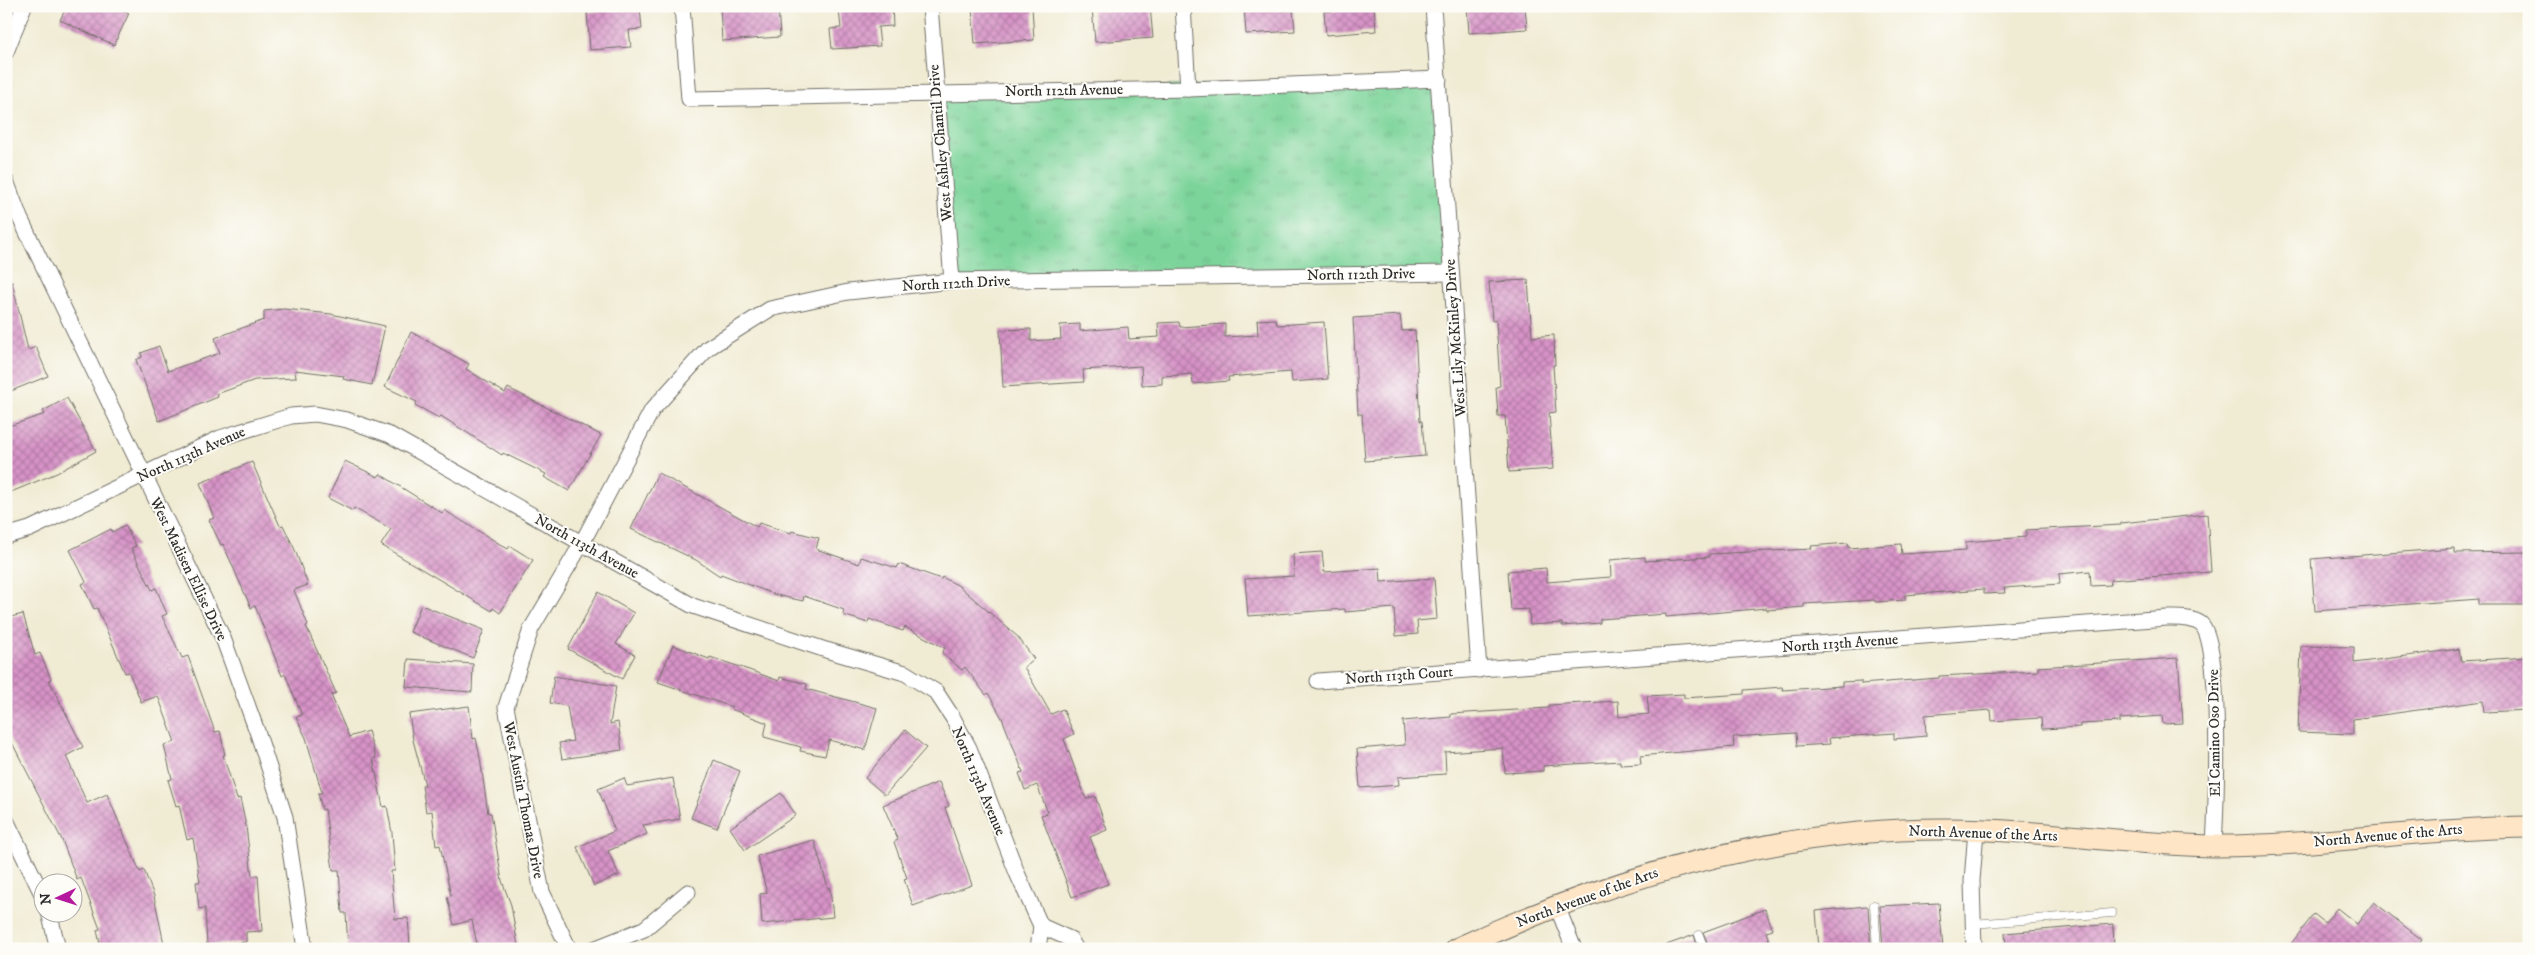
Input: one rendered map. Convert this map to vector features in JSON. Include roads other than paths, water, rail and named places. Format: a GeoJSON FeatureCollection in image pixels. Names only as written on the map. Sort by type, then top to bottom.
{"type":"FeatureCollection","features":[{"type":"Feature","properties":{"kind":"street"},"geometry":{"type":"LineString","coordinates":[[6,52],[24,6]]}},
{"type":"Feature","properties":{"kind":"street","name":"North 112th Avenue"},"geometry":{"type":"LineString","coordinates":[[682,6],[689,99],[936,92],[1188,88],[1439,79]]}},
{"type":"Feature","properties":{"kind":"street","name":"West Ashley Chantil Drive"},"geometry":{"type":"LineString","coordinates":[[930,6],[952,281]]}},
{"type":"Feature","properties":{"kind":"street"},"geometry":{"type":"LineString","coordinates":[[1183,6],[1188,88]]}},
{"type":"Feature","properties":{"kind":"street","name":"West Lily McKinley Drive"},"geometry":{"type":"LineString","coordinates":[[1433,6],[1479,670]]}},
{"type":"Feature","properties":{"kind":"street","name":"West Madisen Ellise Drive"},"geometry":{"type":"LineString","coordinates":[[6,181],[20,218],[224,638],[285,817],[305,949]]}},
{"type":"Feature","properties":{"kind":"street","name":"North 112th Drive"},"geometry":{"type":"LineString","coordinates":[[582,543],[652,410],[708,348],[770,308],[848,292],[952,281],[1451,273]]}},
{"type":"Feature","properties":{"kind":"street","name":"North 113th Avenue"},"geometry":{"type":"LineString","coordinates":[[6,536],[30,529],[220,438],[291,416],[315,414],[347,420],[390,435],[693,606],[826,650],[905,672],[936,692],[969,748],[1017,873],[1041,926]]}},
{"type":"Feature","properties":{"kind":"street","name":"West Austin Thomas Drive"},"geometry":{"type":"LineString","coordinates":[[569,949],[542,892],[506,707],[531,630],[582,543]]}},
{"type":"Feature","properties":{"kind":"street","name":"North 113th Avenue"},"geometry":{"type":"LineString","coordinates":[[1479,670],[2167,618],[2190,620],[2200,624]]}},
{"type":"Feature","properties":{"kind":"street","name":"El Camino Oso Drive"},"geometry":{"type":"LineString","coordinates":[[2200,624],[2210,642],[2215,700],[2214,846]]}},
{"type":"Feature","properties":{"kind":"street","name":"North 113th Court"},"geometry":{"type":"LineString","coordinates":[[1318,681],[1479,670]]}},
{"type":"Feature","properties":{"kind":"street"},"geometry":{"type":"LineString","coordinates":[[6,820],[32,873]]}},
{"type":"Feature","properties":{"kind":"street","name":"North Avenue of the Arts"},"geometry":{"type":"LineString","coordinates":[[1456,949],[1557,906],[1689,862],[1766,844],[1863,832],[1976,830],[2214,846],[2269,844],[2461,829],[2529,827]]}},
{"type":"Feature","properties":{"kind":"street"},"geometry":{"type":"LineString","coordinates":[[1974,949],[1972,881],[1976,830]]}},
{"type":"Feature","properties":{"kind":"street"},"geometry":{"type":"LineString","coordinates":[[594,949],[644,929],[688,892]]}},
{"type":"Feature","properties":{"kind":"street"},"geometry":{"type":"LineString","coordinates":[[1557,906],[1574,949]]}},
{"type":"Feature","properties":{"kind":"street"},"geometry":{"type":"LineString","coordinates":[[51,922],[58,949]]}},
{"type":"Feature","properties":{"kind":"street"},"geometry":{"type":"LineString","coordinates":[[1038,949],[1041,926],[1070,939],[1076,949]]}},
{"type":"Feature","properties":{"kind":"lane"},"geometry":{"type":"LineString","coordinates":[[1874,905],[1877,949]]}},
{"type":"Feature","properties":{"kind":"lane"},"geometry":{"type":"LineString","coordinates":[[1972,924],[2112,913]]}},
{"type":"Feature","properties":{"kind":"lane"},"geometry":{"type":"LineString","coordinates":[[1699,935],[1704,949]]}}]}
